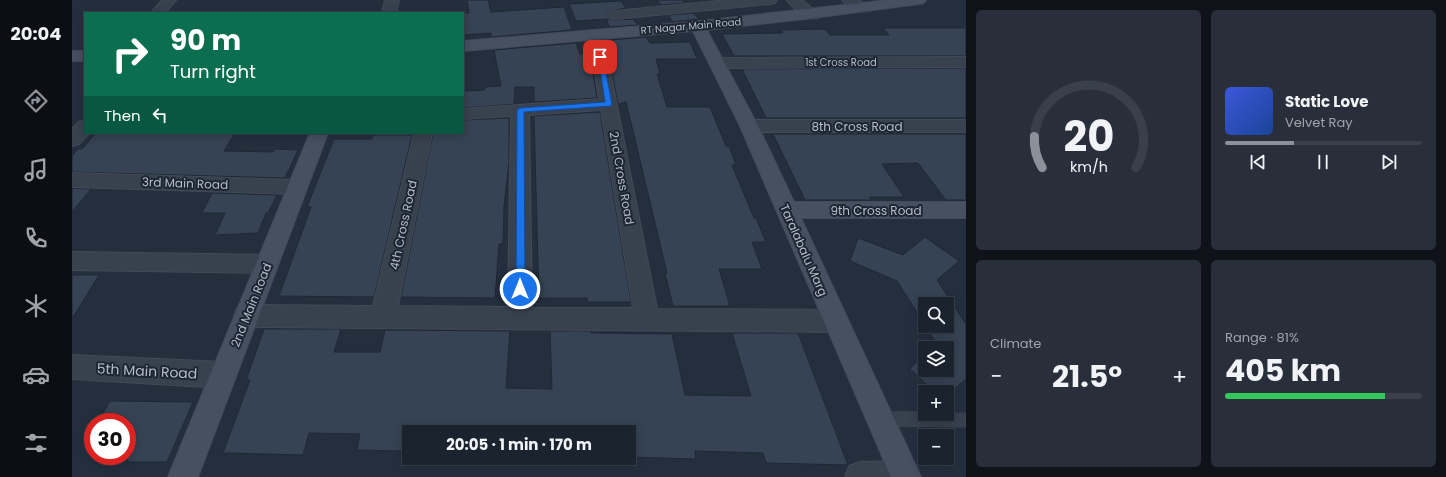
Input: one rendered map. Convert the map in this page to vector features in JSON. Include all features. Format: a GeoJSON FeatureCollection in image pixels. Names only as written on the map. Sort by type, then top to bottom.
{"type":"FeatureCollection","features":[{"type":"Feature","properties":{"kind":"street"},"geometry":{"type":"LineString","coordinates":[[159,12],[169,0]]}},
{"type":"Feature","properties":{"kind":"street"},"geometry":{"type":"LineString","coordinates":[[389,12],[392,0]]}},
{"type":"Feature","properties":{"kind":"street"},"geometry":{"type":"LineString","coordinates":[[622,33],[613,10],[770,0]]}},
{"type":"Feature","properties":{"kind":"street"},"geometry":{"type":"LineString","coordinates":[[794,0],[813,15]]}},
{"type":"Feature","properties":{"kind":"street"},"geometry":{"type":"LineString","coordinates":[[849,0],[862,8]]}},
{"type":"Feature","properties":{"kind":"street","name":"RT Nagar Main Road"},"geometry":{"type":"LineString","coordinates":[[464,46],[596,36],[813,15],[919,0]]}},
{"type":"Feature","properties":{"kind":"street","name":"Taralabalu Marg"},"geometry":{"type":"LineString","coordinates":[[698,26],[749,126],[905,477]]}},
{"type":"Feature","properties":{"kind":"street","name":"2nd Cross Road"},"geometry":{"type":"LineString","coordinates":[[596,36],[647,320]]}},
{"type":"Feature","properties":{"kind":"street"},"geometry":{"type":"LineString","coordinates":[[72,56],[84,56]]}},
{"type":"Feature","properties":{"kind":"street","name":"1st Cross Road"},"geometry":{"type":"LineString","coordinates":[[717,62],[966,62]]}},
{"type":"Feature","properties":{"kind":"street"},"geometry":{"type":"LineString","coordinates":[[464,114],[608,104]]}},
{"type":"Feature","properties":{"kind":"street"},"geometry":{"type":"LineString","coordinates":[[520,110],[520,318]]}},
{"type":"Feature","properties":{"kind":"street"},"geometry":{"type":"LineString","coordinates":[[72,118],[84,118]]}},
{"type":"Feature","properties":{"kind":"street","name":"8th Cross Road"},"geometry":{"type":"LineString","coordinates":[[749,126],[966,126]]}},
{"type":"Feature","properties":{"kind":"street"},"geometry":{"type":"LineString","coordinates":[[72,140],[84,127]]}},
{"type":"Feature","properties":{"kind":"street","name":"2nd Main Road"},"geometry":{"type":"LineString","coordinates":[[183,477],[319,134]]}},
{"type":"Feature","properties":{"kind":"street","name":"4th Cross Road"},"geometry":{"type":"LineString","coordinates":[[383,317],[424,134]]}},
{"type":"Feature","properties":{"kind":"street","name":"3rd Main Road"},"geometry":{"type":"LineString","coordinates":[[72,180],[298,187]]}},
{"type":"Feature","properties":{"kind":"street","name":"9th Cross Road"},"geometry":{"type":"LineString","coordinates":[[786,210],[964,212]]}},
{"type":"Feature","properties":{"kind":"street"},"geometry":{"type":"LineString","coordinates":[[72,261],[267,264]]}},
{"type":"Feature","properties":{"kind":"street"},"geometry":{"type":"LineString","coordinates":[[246,316],[836,321]]}},
{"type":"Feature","properties":{"kind":"street","name":"5th Main Road"},"geometry":{"type":"LineString","coordinates":[[72,368],[223,375]]}},
{"type":"Feature","properties":{"kind":"street"},"geometry":{"type":"LineString","coordinates":[[860,477],[905,477]]}},
{"type":"Feature","properties":{"kind":"lane"},"geometry":{"type":"LineString","coordinates":[[880,419],[966,420]]}},
{"type":"Feature","properties":{"kind":"building"},"geometry":{"type":"Polygon","coordinates":[[[467,0],[488,0],[491,12],[564,7],[572,30],[491,37],[491,33],[464,35],[464,13],[469,13],[467,0]]]}},
{"type":"Feature","properties":{"kind":"building"},"geometry":{"type":"Polygon","coordinates":[[[657,0],[682,0],[685,3],[661,5],[657,0]]]}},
{"type":"Feature","properties":{"kind":"building"},"geometry":{"type":"Polygon","coordinates":[[[621,1],[626,8],[610,11],[607,14],[609,19],[633,19],[638,25],[609,27],[607,19],[576,21],[569,4],[621,1]]]}},
{"type":"Feature","properties":{"kind":"building"},"geometry":{"type":"Polygon","coordinates":[[[693,13],[699,19],[673,22],[668,15],[693,13]]]}},
{"type":"Feature","properties":{"kind":"building"},"geometry":{"type":"Polygon","coordinates":[[[883,28],[966,28],[966,56],[734,56],[722,34],[783,33],[781,30],[825,29],[830,35],[889,35],[883,28]]]}},
{"type":"Feature","properties":{"kind":"building"},"geometry":{"type":"Polygon","coordinates":[[[646,37],[650,43],[690,42],[697,59],[656,59],[660,74],[657,74],[667,107],[710,107],[726,146],[729,146],[736,165],[732,165],[754,218],[756,218],[766,242],[752,242],[762,269],[719,269],[730,306],[673,306],[665,273],[667,273],[626,102],[618,104],[608,52],[614,51],[612,40],[646,37]]]}},
{"type":"Feature","properties":{"kind":"building"},"geometry":{"type":"Polygon","coordinates":[[[576,43],[580,54],[590,53],[597,98],[534,102],[534,87],[515,87],[514,104],[464,108],[464,91],[485,90],[485,87],[501,86],[494,50],[576,43]]]}},
{"type":"Feature","properties":{"kind":"building"},"geometry":{"type":"Polygon","coordinates":[[[966,68],[966,118],[766,118],[742,69],[966,68]]]}},
{"type":"Feature","properties":{"kind":"building"},"geometry":{"type":"Polygon","coordinates":[[[600,112],[631,302],[588,302],[587,298],[539,298],[534,116],[600,112]]]}},
{"type":"Feature","properties":{"kind":"building"},"geometry":{"type":"Polygon","coordinates":[[[509,118],[509,162],[504,206],[503,244],[499,244],[495,298],[401,297],[433,134],[464,134],[464,120],[509,118]]]}},
{"type":"Feature","properties":{"kind":"building"},"geometry":{"type":"Polygon","coordinates":[[[95,134],[234,134],[224,151],[273,152],[275,149],[298,150],[285,178],[72,172],[72,156],[78,149],[82,149],[95,134]]]}},
{"type":"Feature","properties":{"kind":"building"},"geometry":{"type":"Polygon","coordinates":[[[773,134],[966,134],[966,200],[946,200],[918,163],[882,164],[904,197],[870,197],[871,200],[805,200],[773,134]]]}},
{"type":"Feature","properties":{"kind":"building"},"geometry":{"type":"Polygon","coordinates":[[[373,135],[412,135],[374,297],[279,296],[311,207],[307,207],[334,139],[372,139],[373,135]]]}},
{"type":"Feature","properties":{"kind":"building"},"geometry":{"type":"Polygon","coordinates":[[[72,188],[91,189],[72,212],[72,188]]]}},
{"type":"Feature","properties":{"kind":"building"},"geometry":{"type":"Polygon","coordinates":[[[212,193],[277,195],[268,213],[266,213],[258,233],[215,235],[225,213],[202,213],[212,193]]]}},
{"type":"Feature","properties":{"kind":"building"},"geometry":{"type":"Polygon","coordinates":[[[925,237],[959,261],[937,280],[948,297],[918,297],[918,314],[897,281],[850,261],[858,238],[903,255],[925,237]]]}},
{"type":"Feature","properties":{"kind":"building"},"geometry":{"type":"Polygon","coordinates":[[[72,275],[99,275],[72,319],[72,275]]]}},
{"type":"Feature","properties":{"kind":"building"},"geometry":{"type":"Polygon","coordinates":[[[954,306],[966,324],[966,379],[954,389],[954,385],[927,385],[919,377],[954,377],[954,341],[935,341],[930,333],[954,333],[954,306]]]}},
{"type":"Feature","properties":{"kind":"building"},"geometry":{"type":"Polygon","coordinates":[[[264,329],[341,329],[334,352],[380,352],[385,330],[510,331],[506,388],[552,389],[550,331],[591,331],[591,333],[672,334],[685,395],[751,396],[732,333],[798,333],[848,465],[766,463],[763,453],[695,451],[696,459],[636,457],[636,425],[402,425],[401,451],[357,450],[360,434],[309,433],[303,455],[223,453],[250,380],[246,380],[264,329]]]}},
{"type":"Feature","properties":{"kind":"building"},"geometry":{"type":"Polygon","coordinates":[[[918,360],[918,376],[910,369],[918,360]]]}},
{"type":"Feature","properties":{"kind":"building"},"geometry":{"type":"Polygon","coordinates":[[[110,401],[193,402],[167,462],[136,462],[136,413],[103,413],[110,401]]]}},
{"type":"Feature","properties":{"kind":"route"},"geometry":{"type":"LineString","coordinates":[[520,289],[520,110],[608,104],[600,57]]}}]}
